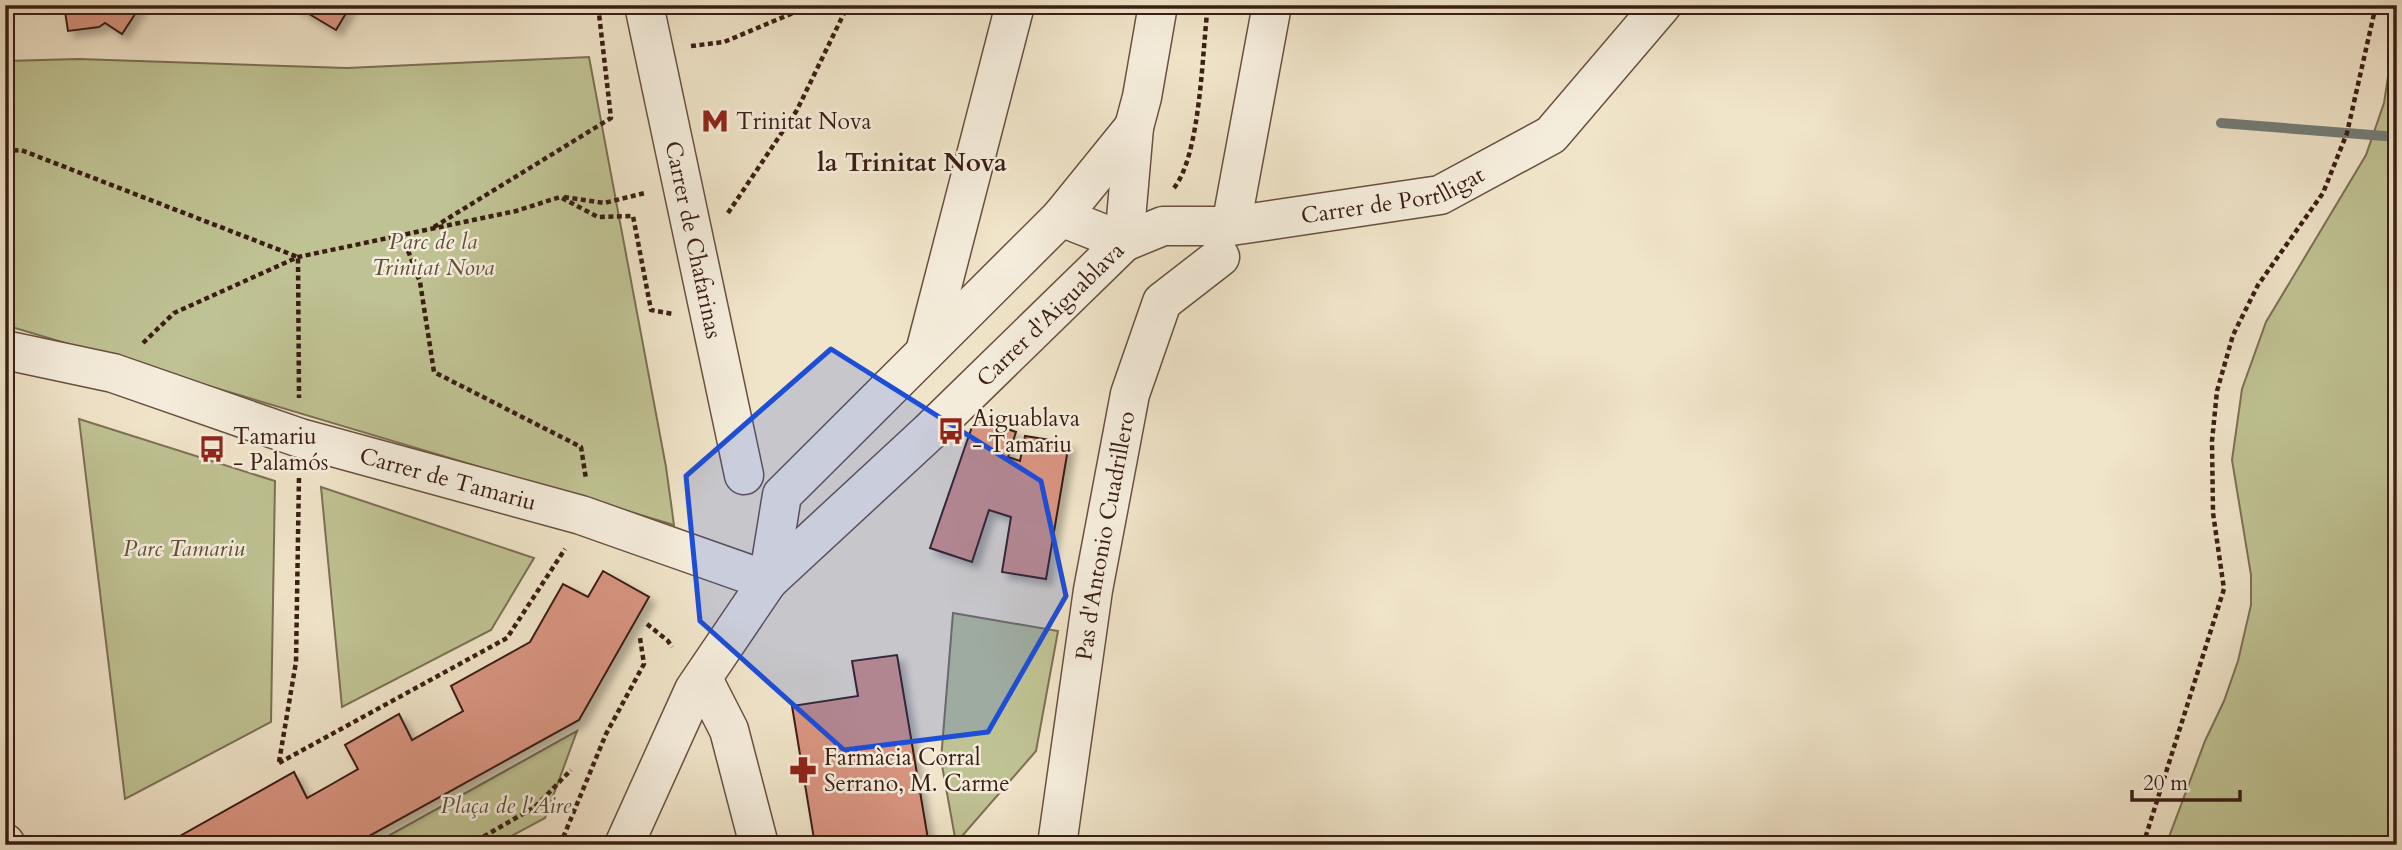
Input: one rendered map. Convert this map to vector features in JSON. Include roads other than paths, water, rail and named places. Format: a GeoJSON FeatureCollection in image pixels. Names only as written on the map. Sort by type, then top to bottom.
{"type":"FeatureCollection","features":[{"type":"Feature","properties":{"kind":"street","name":"Carrer de Chafarinas"},"geometry":{"type":"LineString","coordinates":[[644,5],[744,475]]}},
{"type":"Feature","properties":{"kind":"street"},"geometry":{"type":"LineString","coordinates":[[925,352],[1015,5]]}},
{"type":"Feature","properties":{"kind":"street","name":"Carrer d'Aiguablava"},"geometry":{"type":"LineString","coordinates":[[624,845],[694,690],[768,581],[929,432],[1124,242],[1134,127],[1158,5]]}},
{"type":"Feature","properties":{"kind":"street"},"geometry":{"type":"LineString","coordinates":[[1226,242],[1272,5]]}},
{"type":"Feature","properties":{"kind":"street","name":"Carrer de Portlligat"},"geometry":{"type":"LineString","coordinates":[[1124,242],[1163,226],[1226,242],[1440,195],[1551,135],[1662,5]]}},
{"type":"Feature","properties":{"kind":"street","name":"Carrer d'Aiguablava"},"geometry":{"type":"LineString","coordinates":[[768,581],[782,495],[1061,217],[1134,127]]}},
{"type":"Feature","properties":{"kind":"street"},"geometry":{"type":"LineString","coordinates":[[1061,217],[1124,242]]}},
{"type":"Feature","properties":{"kind":"street","name":"Pas d'Antonio Cuadrillero"},"geometry":{"type":"LineString","coordinates":[[1057,845],[1093,590],[1130,394],[1162,302],[1226,242]]}},
{"type":"Feature","properties":{"kind":"street","name":"Carrer de Tamariu"},"geometry":{"type":"LineString","coordinates":[[5,350],[113,373],[300,438],[580,515],[768,581]]}},
{"type":"Feature","properties":{"kind":"street"},"geometry":{"type":"LineString","coordinates":[[704,679],[729,730],[759,845]]}},
{"type":"Feature","properties":{"kind":"waterway"},"geometry":{"type":"LineString","coordinates":[[2221,123],[2397,137]]}},
{"type":"Feature","properties":{"kind":"place","name":"Trinitat Nova"},"geometry":{"type":"Point","coordinates":[715,121]}},
{"type":"Feature","properties":{"kind":"place","name":"Aiguablava - Tamariu"},"geometry":{"type":"Point","coordinates":[951,431]}},
{"type":"Feature","properties":{"kind":"place","name":"Tamariu - Palamós"},"geometry":{"type":"Point","coordinates":[212,449]}},
{"type":"Feature","properties":{"kind":"place","name":"Farmàcia Corral Serrano, M. Carme"},"geometry":{"type":"Point","coordinates":[803,770]}},
{"type":"Feature","properties":{"kind":"district","name":"la Trinitat Nova"},"geometry":{"type":"Point","coordinates":[912,162]}},
{"type":"Feature","properties":{"kind":"park label","name":"Parc de la Trinitat Nova"},"geometry":{"type":"Point","coordinates":[433,254]}},
{"type":"Feature","properties":{"kind":"park label","name":"Parc Tamariu"},"geometry":{"type":"Point","coordinates":[184,548]}},
{"type":"Feature","properties":{"kind":"park label","name":"Plaça de l'Aire"},"geometry":{"type":"Point","coordinates":[506,805]}}]}
